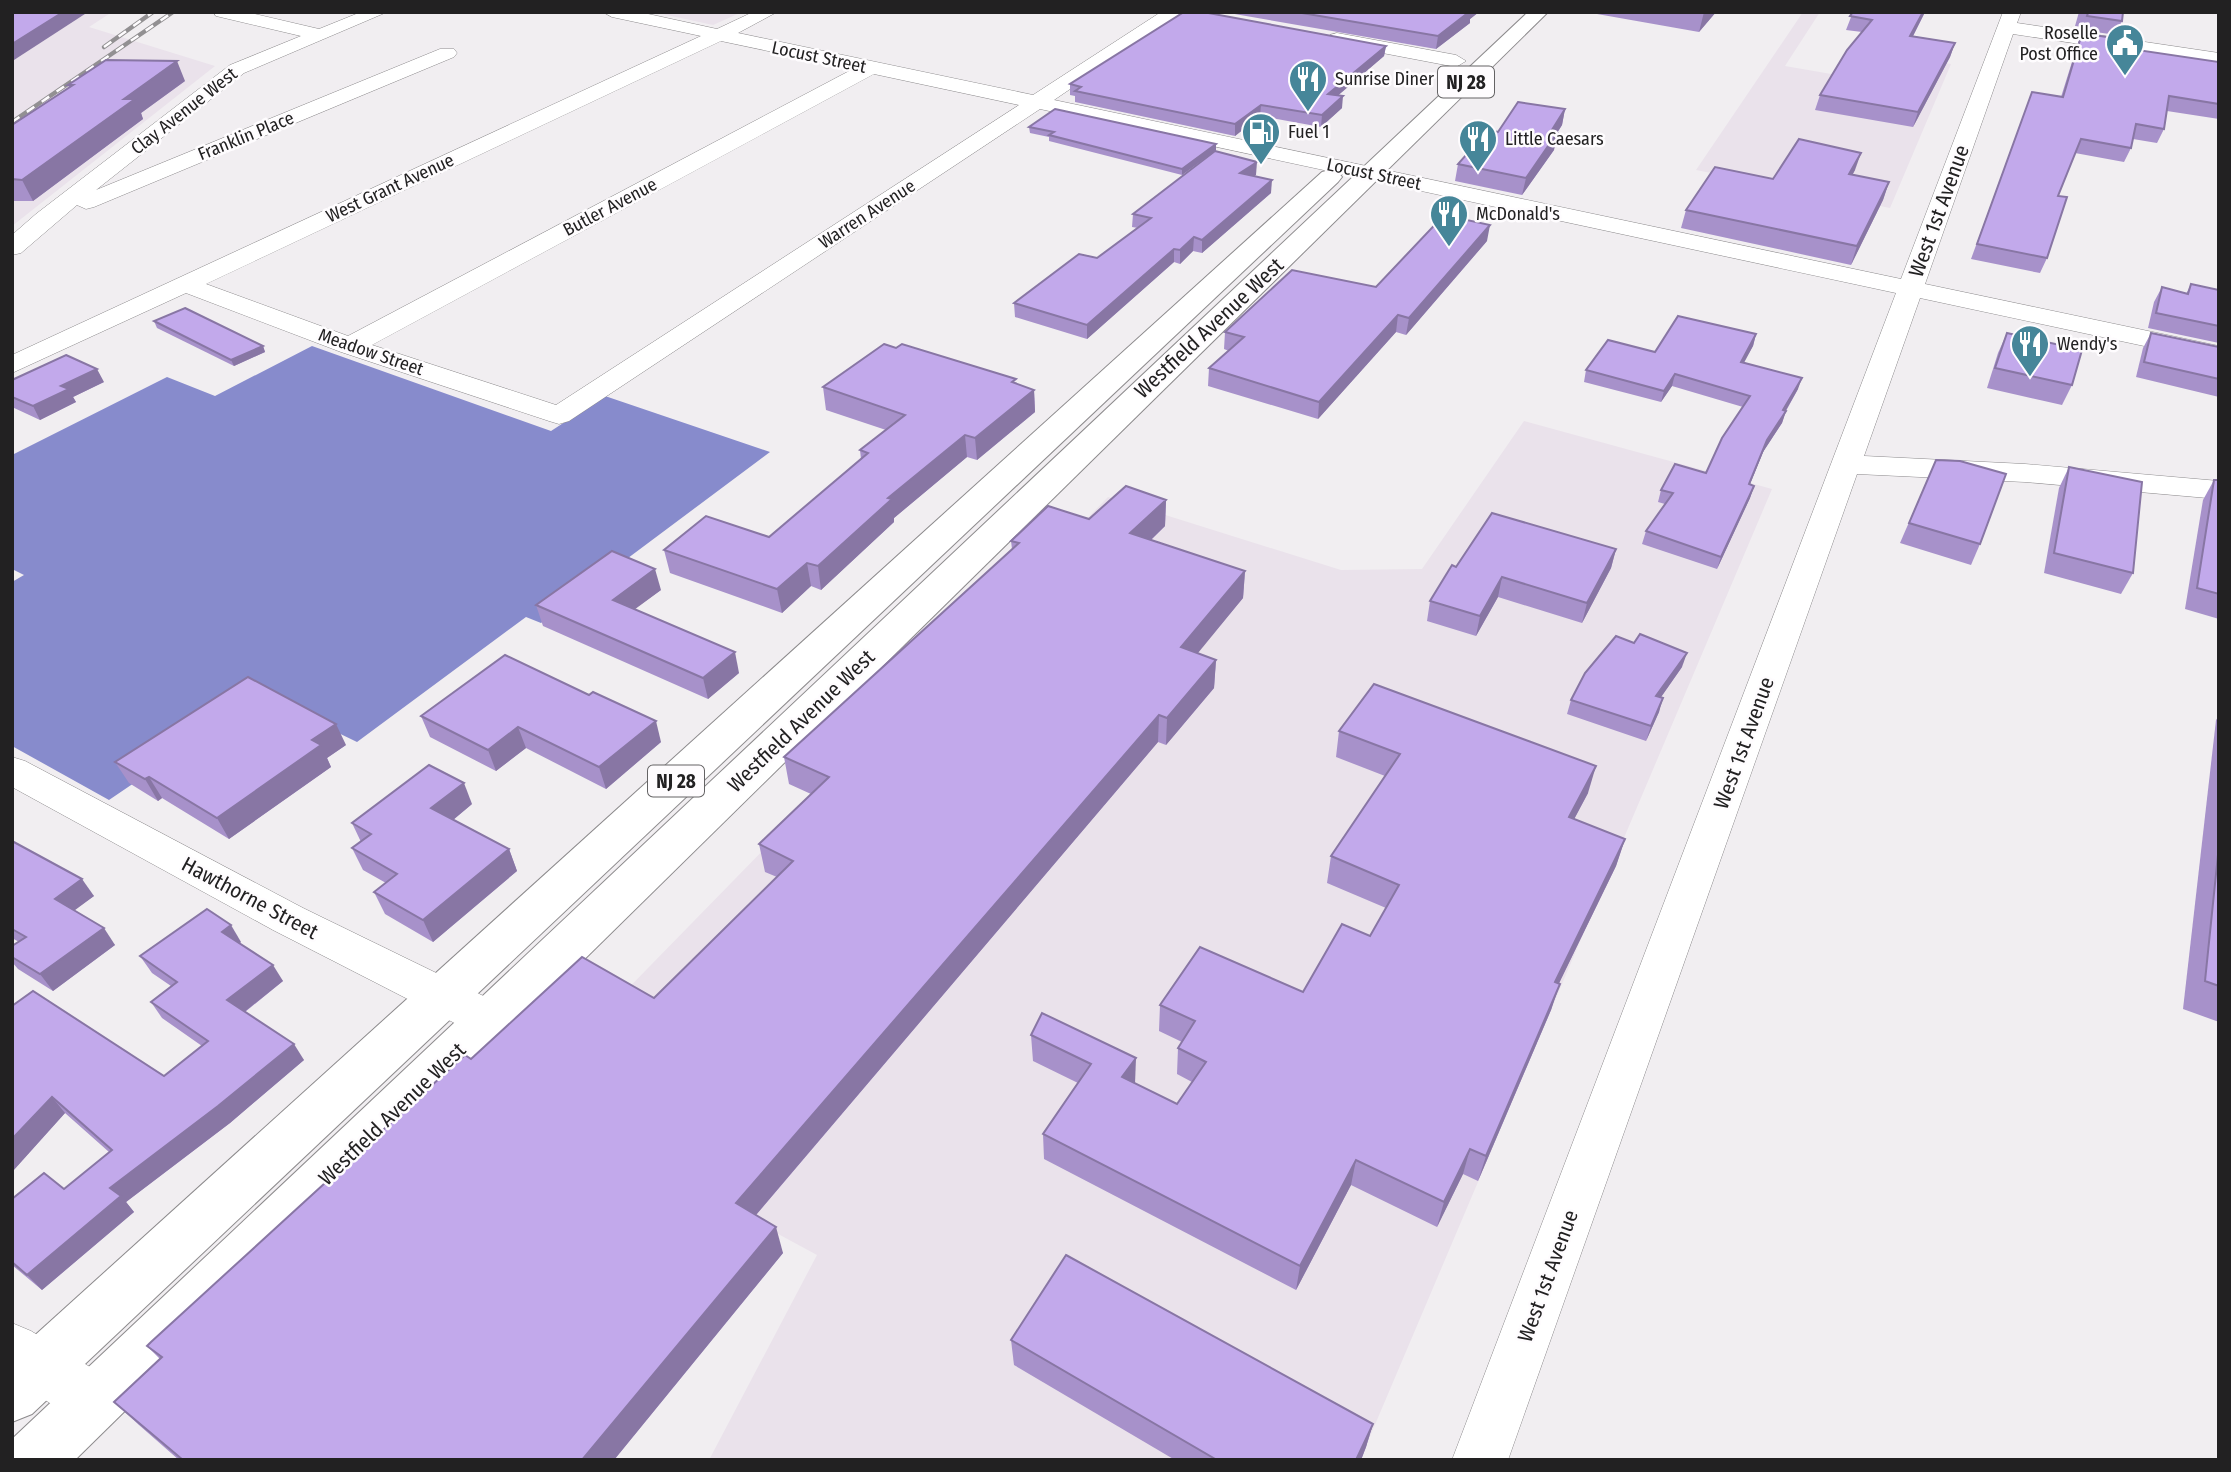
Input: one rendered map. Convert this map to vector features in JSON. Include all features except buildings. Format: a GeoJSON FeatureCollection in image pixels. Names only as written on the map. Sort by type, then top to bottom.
{"type":"FeatureCollection","features":[{"type":"Feature","properties":{"kind":"main road","name":"Westfield Avenue West"},"geometry":{"type":"LineString","coordinates":[[33,1460],[761,759],[1113,398],[1358,163],[1539,12]]}},
{"type":"Feature","properties":{"kind":"main road","name":"NJ 28"},"geometry":{"type":"LineString","coordinates":[[1439,77],[1474,45]]}},
{"type":"Feature","properties":{"kind":"main road","name":"Westfield Avenue West"},"geometry":{"type":"LineString","coordinates":[[22,1370],[443,996],[719,741],[1113,398]]}},
{"type":"Feature","properties":{"kind":"main road"},"geometry":{"type":"LineString","coordinates":[[719,741],[761,759]]}},
{"type":"Feature","properties":{"kind":"street"},"geometry":{"type":"LineString","coordinates":[[222,12],[319,35]]}},
{"type":"Feature","properties":{"kind":"street","name":"Clay Avenue West"},"geometry":{"type":"LineString","coordinates":[[12,248],[44,219],[237,69],[378,12]]}},
{"type":"Feature","properties":{"kind":"street","name":"Locust Street"},"geometry":{"type":"LineString","coordinates":[[612,12],[1036,103],[1358,163],[1911,288],[2219,354]]}},
{"type":"Feature","properties":{"kind":"street","name":"West Grant Avenue"},"geometry":{"type":"LineString","coordinates":[[12,365],[768,12]]}},
{"type":"Feature","properties":{"kind":"street","name":"Warren Avenue"},"geometry":{"type":"LineString","coordinates":[[559,415],[1174,12]]}},
{"type":"Feature","properties":{"kind":"street"},"geometry":{"type":"LineString","coordinates":[[2009,19],[2219,59]]}},
{"type":"Feature","properties":{"kind":"street","name":"West 1st Avenue"},"geometry":{"type":"LineString","coordinates":[[1480,1460],[2009,19]]}},
{"type":"Feature","properties":{"kind":"street"},"geometry":{"type":"LineString","coordinates":[[1321,37],[1456,61]]}},
{"type":"Feature","properties":{"kind":"street","name":"Franklin Place"},"geometry":{"type":"LineString","coordinates":[[44,219],[447,53]]}},
{"type":"Feature","properties":{"kind":"street","name":"Butler Avenue"},"geometry":{"type":"LineString","coordinates":[[350,346],[870,68]]}},
{"type":"Feature","properties":{"kind":"street","name":"Meadow Street"},"geometry":{"type":"LineString","coordinates":[[184,284],[350,346],[559,415]]}},
{"type":"Feature","properties":{"kind":"street"},"geometry":{"type":"LineString","coordinates":[[1845,464],[2025,473],[2219,490]]}},
{"type":"Feature","properties":{"kind":"street","name":"Hawthorne Street"},"geometry":{"type":"LineString","coordinates":[[12,771],[288,919],[490,1020]]}},
{"type":"Feature","properties":{"kind":"street"},"geometry":{"type":"LineString","coordinates":[[22,1370],[94,1400]]}},
{"type":"Feature","properties":{"kind":"shaded area"},"geometry":{"type":"Polygon","coordinates":[[[112,12],[89,27],[215,66],[12,226],[12,13],[112,12]]]}},
{"type":"Feature","properties":{"kind":"shaded area"},"geometry":{"type":"Polygon","coordinates":[[[653,12],[742,12],[713,25],[653,12]]]}},
{"type":"Feature","properties":{"kind":"shaded area"},"geometry":{"type":"Polygon","coordinates":[[[1803,12],[1820,12],[1785,66],[1837,75],[1852,48],[1951,64],[1890,208],[1696,170],[1803,12]]]}},
{"type":"Feature","properties":{"kind":"shaded area"},"geometry":{"type":"Polygon","coordinates":[[[1524,421],[1772,489],[1360,1460],[709,1460],[817,1255],[523,1096],[1108,497],[1341,570],[1422,569],[1524,421]]]}},
{"type":"Feature","properties":{"kind":"water"},"geometry":{"type":"Polygon","coordinates":[[[312,346],[551,431],[605,396],[770,452],[541,623],[526,617],[357,742],[262,696],[109,800],[12,746],[12,582],[24,575],[12,569],[12,455],[167,377],[215,396],[312,346]]]}},
{"type":"Feature","properties":{"kind":"railway"},"geometry":{"type":"LineString","coordinates":[[104,47],[153,12]]}},
{"type":"Feature","properties":{"kind":"railway"},"geometry":{"type":"LineString","coordinates":[[12,122],[173,12]]}},
{"type":"Feature","properties":{"kind":"place","name":"Roselle Post Office"},"geometry":{"type":"Point","coordinates":[2125,77]}},
{"type":"Feature","properties":{"kind":"place","name":"Sunrise Diner"},"geometry":{"type":"Point","coordinates":[1308,113]}},
{"type":"Feature","properties":{"kind":"place","name":"Fuel 1"},"geometry":{"type":"Point","coordinates":[1261,166]}},
{"type":"Feature","properties":{"kind":"place","name":"Little Caesars"},"geometry":{"type":"Point","coordinates":[1478,173]}},
{"type":"Feature","properties":{"kind":"place","name":"McDonald's"},"geometry":{"type":"Point","coordinates":[1449,248]}},
{"type":"Feature","properties":{"kind":"place","name":"Wendy's"},"geometry":{"type":"Point","coordinates":[2030,378]}}]}
